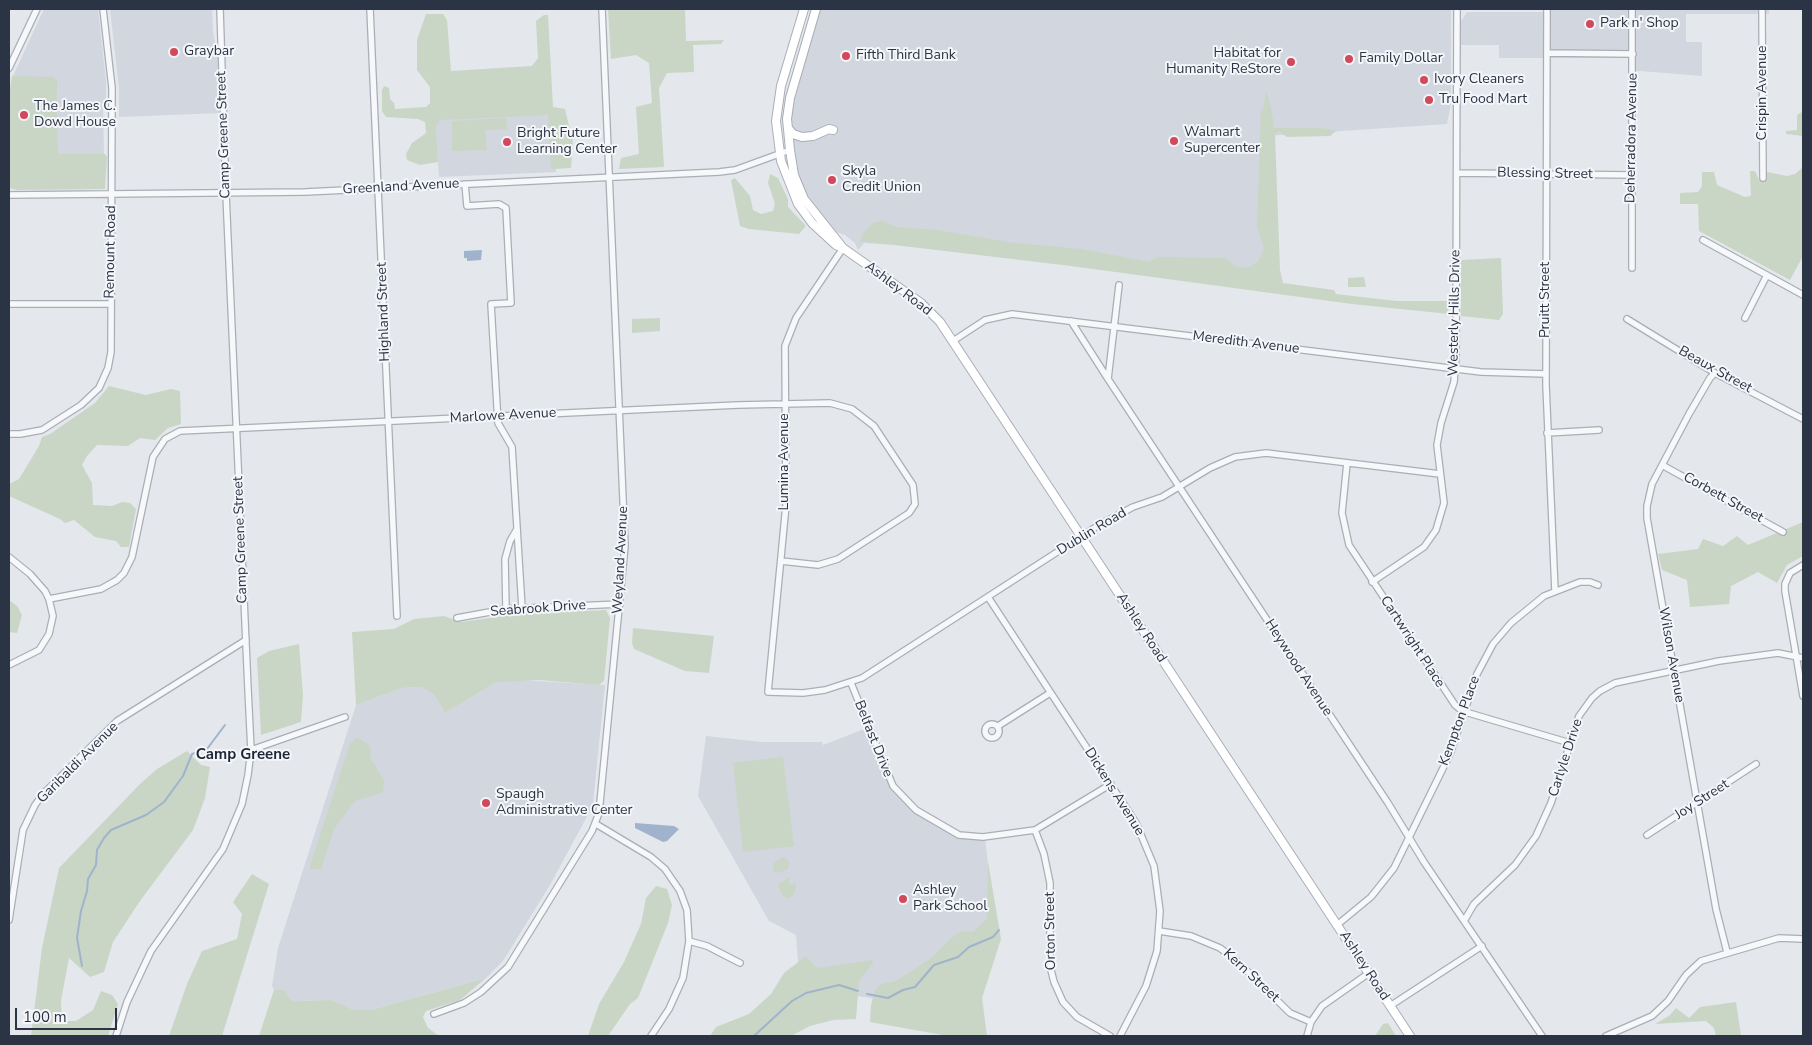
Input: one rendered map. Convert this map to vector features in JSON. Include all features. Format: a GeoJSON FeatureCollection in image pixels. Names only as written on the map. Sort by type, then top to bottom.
{"type":"FeatureCollection","features":[{"type":"Feature","properties":{"kind":"street"},"geometry":{"type":"LineString","coordinates":[[9,68],[37,9]]}},
{"type":"Feature","properties":{"kind":"street","name":"Remount Road"},"geometry":{"type":"LineString","coordinates":[[9,434],[42,430],[81,405],[99,388],[110,363],[112,88],[103,9]]}},
{"type":"Feature","properties":{"kind":"street","name":"Camp Greene Street"},"geometry":{"type":"LineString","coordinates":[[116,1036],[127,1002],[151,951],[212,866],[226,843],[244,795],[251,750],[226,194],[220,9]]}},
{"type":"Feature","properties":{"kind":"street","name":"Highland Street"},"geometry":{"type":"LineString","coordinates":[[370,9],[397,616]]}},
{"type":"Feature","properties":{"kind":"street","name":"Weyland Avenue"},"geometry":{"type":"LineString","coordinates":[[434,1014],[464,1003],[481,992],[508,967],[596,824],[599,813],[625,546],[602,9]]}},
{"type":"Feature","properties":{"kind":"street","name":"Ashley Road"},"geometry":{"type":"LineString","coordinates":[[804,9],[778,98],[776,126],[779,154],[786,179],[803,212],[823,234],[838,247],[843,248]]}},
{"type":"Feature","properties":{"kind":"street","name":"Ashley Road"},"geometry":{"type":"LineString","coordinates":[[816,9],[792,91],[788,124],[794,175],[804,198],[843,248],[921,303],[935,316],[1410,1036]]}},
{"type":"Feature","properties":{"kind":"street","name":"Westerly Hills Drive"},"geometry":{"type":"LineString","coordinates":[[1372,582],[1417,552],[1430,539],[1440,520],[1444,503],[1437,459],[1438,437],[1456,369],[1457,9]]}},
{"type":"Feature","properties":{"kind":"street","name":"Pruitt Street"},"geometry":{"type":"LineString","coordinates":[[1547,9],[1546,374],[1555,591]]}},
{"type":"Feature","properties":{"kind":"street","name":"Deherradora Avenue"},"geometry":{"type":"LineString","coordinates":[[1632,9],[1632,268]]}},
{"type":"Feature","properties":{"kind":"street","name":"Crispin Avenue"},"geometry":{"type":"LineString","coordinates":[[1762,9],[1763,178]]}},
{"type":"Feature","properties":{"kind":"street"},"geometry":{"type":"LineString","coordinates":[[1547,53],[1633,54]]}},
{"type":"Feature","properties":{"kind":"street"},"geometry":{"type":"LineString","coordinates":[[788,124],[791,133],[802,138],[816,136],[829,129],[833,130]]}},
{"type":"Feature","properties":{"kind":"street","name":"Greenland Avenue"},"geometry":{"type":"LineString","coordinates":[[9,195],[226,194],[378,189],[721,172],[790,150]]}},
{"type":"Feature","properties":{"kind":"street","name":"Blessing Street"},"geometry":{"type":"LineString","coordinates":[[1457,173],[1632,175]]}},
{"type":"Feature","properties":{"kind":"street"},"geometry":{"type":"LineString","coordinates":[[465,184],[467,206],[499,204],[506,208],[511,303],[492,304],[497,416],[498,426],[512,447],[522,608]]}},
{"type":"Feature","properties":{"kind":"street"},"geometry":{"type":"LineString","coordinates":[[1702,240],[1803,295]]}},
{"type":"Feature","properties":{"kind":"street","name":"Lumina Avenue"},"geometry":{"type":"LineString","coordinates":[[768,692],[781,562],[786,488],[783,359],[791,327],[843,248]]}},
{"type":"Feature","properties":{"kind":"street"},"geometry":{"type":"LineString","coordinates":[[1745,318],[1767,275]]}},
{"type":"Feature","properties":{"kind":"street"},"geometry":{"type":"LineString","coordinates":[[1108,379],[1119,285]]}},
{"type":"Feature","properties":{"kind":"street"},"geometry":{"type":"LineString","coordinates":[[9,304],[110,304]]}},
{"type":"Feature","properties":{"kind":"street","name":"Meredith Avenue"},"geometry":{"type":"LineString","coordinates":[[953,341],[985,320],[1000,315],[1012,314],[1456,369],[1503,374],[1546,374]]}},
{"type":"Feature","properties":{"kind":"street","name":"Beaux Street"},"geometry":{"type":"LineString","coordinates":[[1627,319],[1715,373],[1803,419]]}},
{"type":"Feature","properties":{"kind":"street","name":"Heywood Avenue"},"geometry":{"type":"LineString","coordinates":[[1071,321],[1464,921],[1542,1036]]}},
{"type":"Feature","properties":{"kind":"street","name":"Wilson Avenue"},"geometry":{"type":"LineString","coordinates":[[1715,373],[1710,378],[1662,465],[1648,495],[1647,518],[1716,909],[1727,952]]}},
{"type":"Feature","properties":{"kind":"street","name":"Marlowe Avenue"},"geometry":{"type":"LineString","coordinates":[[49,599],[101,589],[117,580],[124,573],[132,556],[153,456],[164,439],[184,430],[784,404],[830,403],[862,414],[874,426],[913,486],[916,496],[915,504],[909,513],[838,559],[818,564],[781,562]]}},
{"type":"Feature","properties":{"kind":"street"},"geometry":{"type":"LineString","coordinates":[[1547,433],[1599,430]]}},
{"type":"Feature","properties":{"kind":"street","name":"Dublin Road"},"geometry":{"type":"LineString","coordinates":[[768,692],[803,693],[851,683],[886,664],[1115,515],[1180,488],[1222,461],[1248,454],[1266,453],[1440,474]]}},
{"type":"Feature","properties":{"kind":"street","name":"Cartwright Place"},"geometry":{"type":"LineString","coordinates":[[1347,463],[1342,506],[1343,526],[1349,545],[1454,706],[1570,743]]}},
{"type":"Feature","properties":{"kind":"street","name":"Corbett Street"},"geometry":{"type":"LineString","coordinates":[[1662,465],[1783,532]]}},
{"type":"Feature","properties":{"kind":"street"},"geometry":{"type":"LineString","coordinates":[[506,609],[504,559],[517,528]]}},
{"type":"Feature","properties":{"kind":"street"},"geometry":{"type":"LineString","coordinates":[[9,557],[30,574],[49,599],[53,616],[52,625],[45,642],[31,655],[9,665]]}},
{"type":"Feature","properties":{"kind":"street"},"geometry":{"type":"LineString","coordinates":[[1803,565],[1790,573],[1785,584],[1803,696]]}},
{"type":"Feature","properties":{"kind":"street","name":"Kempton Place"},"geometry":{"type":"LineString","coordinates":[[1337,925],[1378,890],[1394,868],[1450,754],[1477,674],[1493,644],[1524,611],[1555,591],[1580,582],[1590,582],[1598,585]]}},
{"type":"Feature","properties":{"kind":"street","name":"Dickens Avenue"},"geometry":{"type":"LineString","coordinates":[[988,597],[1111,784],[1136,824],[1150,856],[1159,900],[1159,931],[1156,951],[1146,986],[1120,1036]]}},
{"type":"Feature","properties":{"kind":"street","name":"Seabrook Drive"},"geometry":{"type":"LineString","coordinates":[[457,618],[506,609],[620,604]]}},
{"type":"Feature","properties":{"kind":"street","name":"Garibaldi Avenue"},"geometry":{"type":"LineString","coordinates":[[9,920],[23,830],[35,805],[44,794],[118,721],[246,640]]}},
{"type":"Feature","properties":{"kind":"street","name":"Carlyle Drive"},"geometry":{"type":"LineString","coordinates":[[1464,921],[1474,904],[1515,865],[1536,836],[1551,803],[1578,716],[1588,702],[1600,691],[1615,684],[1674,670],[1764,654],[1803,658]]}},
{"type":"Feature","properties":{"kind":"street","name":"Belfast Drive"},"geometry":{"type":"LineString","coordinates":[[851,683],[893,786],[911,806],[939,825],[964,836],[998,836],[1035,830],[1111,784]]}},
{"type":"Feature","properties":{"kind":"street"},"geometry":{"type":"LineString","coordinates":[[998,726],[1050,693]]}},
{"type":"Feature","properties":{"kind":"street"},"geometry":{"type":"LineString","coordinates":[[251,750],[345,717]]}},
{"type":"Feature","properties":{"kind":"street","name":"Joy Street"},"geometry":{"type":"LineString","coordinates":[[1647,835],[1756,764]]}},
{"type":"Feature","properties":{"kind":"street"},"geometry":{"type":"LineString","coordinates":[[596,824],[651,857],[671,876],[684,900],[689,925],[686,967],[677,994],[651,1036]]}},
{"type":"Feature","properties":{"kind":"street","name":"Orton Street"},"geometry":{"type":"LineString","coordinates":[[1035,830],[1044,854],[1050,883],[1050,966],[1054,982],[1063,1002],[1077,1017],[1110,1036]]}},
{"type":"Feature","properties":{"kind":"street","name":"Kern Street"},"geometry":{"type":"LineString","coordinates":[[1159,931],[1191,936],[1220,948],[1237,961],[1290,1013],[1311,1022]]}},
{"type":"Feature","properties":{"kind":"street"},"geometry":{"type":"LineString","coordinates":[[1606,1036],[1652,1016],[1668,1001],[1695,965],[1701,961],[1779,938],[1803,939]]}},
{"type":"Feature","properties":{"kind":"street"},"geometry":{"type":"LineString","coordinates":[[689,941],[707,946],[740,963]]}},
{"type":"Feature","properties":{"kind":"street"},"geometry":{"type":"LineString","coordinates":[[1390,1006],[1482,946]]}},
{"type":"Feature","properties":{"kind":"street"},"geometry":{"type":"LineString","coordinates":[[1307,1036],[1311,1022],[1322,1006],[1332,997],[1369,973]]}},
{"type":"Feature","properties":{"kind":"shaded area"},"geometry":{"type":"Polygon","coordinates":[[[44,9],[98,9],[106,81],[106,108],[103,109],[104,155],[58,154],[57,80],[13,76],[44,9]]]}},
{"type":"Feature","properties":{"kind":"shaded area"},"geometry":{"type":"Polygon","coordinates":[[[110,9],[212,9],[213,32],[215,43],[217,43],[220,113],[119,117],[119,88],[110,9]]]}},
{"type":"Feature","properties":{"kind":"shaded area"},"geometry":{"type":"Polygon","coordinates":[[[820,9],[1451,9],[1451,104],[1447,124],[1265,136],[1264,290],[910,246],[864,243],[858,250],[855,243],[845,235],[836,232],[816,209],[806,194],[795,163],[791,124],[792,109],[820,9]]]}},
{"type":"Feature","properties":{"kind":"shaded area"},"geometry":{"type":"Polygon","coordinates":[[[1551,9],[1769,9],[1769,14],[1686,14],[1686,42],[1702,42],[1702,76],[1628,70],[1628,58],[1499,58],[1499,45],[1461,45],[1461,21],[1467,12],[1550,12],[1551,9]]]}},
{"type":"Feature","properties":{"kind":"shaded area"},"geometry":{"type":"Polygon","coordinates":[[[553,112],[556,172],[439,177],[435,117],[553,112]]]}},
{"type":"Feature","properties":{"kind":"shaded area"},"geometry":{"type":"Polygon","coordinates":[[[519,680],[605,685],[593,803],[550,885],[503,961],[486,978],[371,1010],[354,1010],[331,1000],[292,1001],[284,990],[274,990],[272,986],[278,948],[356,705],[402,688],[421,687],[434,693],[445,713],[497,682],[519,680]]]}},
{"type":"Feature","properties":{"kind":"shaded area"},"geometry":{"type":"Polygon","coordinates":[[[867,728],[885,773],[912,809],[959,837],[985,839],[997,938],[941,1009],[800,987],[796,935],[769,921],[698,796],[706,736],[762,742],[822,742],[823,745],[867,728]]]}},
{"type":"Feature","properties":{"kind":"green space"},"geometry":{"type":"Polygon","coordinates":[[[608,9],[685,9],[686,41],[724,40],[721,44],[693,45],[694,72],[667,73],[659,88],[664,167],[619,169],[621,158],[639,154],[636,107],[652,103],[649,63],[636,55],[611,59],[608,9]]]}},
{"type":"Feature","properties":{"kind":"green space"},"geometry":{"type":"Polygon","coordinates":[[[426,14],[443,14],[447,20],[451,71],[532,66],[538,58],[536,21],[544,15],[548,15],[553,107],[565,109],[573,142],[571,168],[551,168],[548,115],[440,120],[436,126],[438,162],[420,165],[407,160],[406,154],[412,143],[426,133],[425,122],[418,119],[386,117],[382,111],[382,90],[384,86],[389,88],[390,99],[394,103],[395,109],[426,107],[430,103],[430,87],[417,70],[417,40],[426,14]]]}},
{"type":"Feature","properties":{"kind":"green space"},"geometry":{"type":"Polygon","coordinates":[[[12,76],[53,77],[57,80],[58,154],[105,154],[107,157],[105,189],[17,190],[9,188],[9,94],[12,76]]]}},
{"type":"Feature","properties":{"kind":"green space"},"geometry":{"type":"Polygon","coordinates":[[[1266,91],[1271,107],[1274,128],[1322,128],[1336,131],[1330,136],[1287,137],[1278,131],[1275,135],[1280,270],[1283,283],[1334,290],[1336,294],[1396,301],[1447,301],[1449,314],[1352,304],[1064,265],[860,241],[863,234],[873,223],[882,221],[897,227],[937,230],[1015,243],[1081,249],[1149,262],[1158,257],[1226,258],[1235,266],[1247,268],[1258,262],[1264,249],[1257,227],[1261,110],[1263,110],[1266,91]]]}},
{"type":"Feature","properties":{"kind":"green space"},"geometry":{"type":"Polygon","coordinates":[[[1803,111],[1803,136],[1786,134],[1786,131],[1797,130],[1797,115],[1803,111]]]}},
{"type":"Feature","properties":{"kind":"green space"},"geometry":{"type":"Polygon","coordinates":[[[506,118],[507,129],[485,130],[487,150],[452,151],[452,121],[506,118]]]}},
{"type":"Feature","properties":{"kind":"green space"},"geometry":{"type":"Polygon","coordinates":[[[1803,167],[1803,256],[1790,280],[1699,231],[1698,204],[1680,204],[1680,193],[1698,192],[1702,186],[1702,172],[1714,172],[1717,185],[1745,197],[1751,196],[1750,171],[1755,171],[1759,180],[1765,181],[1767,172],[1787,176],[1795,174],[1803,167]]]}},
{"type":"Feature","properties":{"kind":"green space"},"geometry":{"type":"Polygon","coordinates":[[[770,174],[778,178],[788,199],[788,207],[806,226],[799,234],[749,229],[740,226],[731,180],[735,178],[750,196],[753,210],[761,214],[773,211],[775,204],[768,183],[770,174]]]}},
{"type":"Feature","properties":{"kind":"green space"},"geometry":{"type":"Polygon","coordinates":[[[1501,258],[1503,314],[1499,320],[1461,316],[1461,260],[1501,258]]]}},
{"type":"Feature","properties":{"kind":"green space"},"geometry":{"type":"Polygon","coordinates":[[[1364,277],[1366,287],[1348,287],[1348,278],[1364,277]]]}},
{"type":"Feature","properties":{"kind":"green space"},"geometry":{"type":"Polygon","coordinates":[[[660,318],[660,331],[632,333],[632,319],[660,318]]]}},
{"type":"Feature","properties":{"kind":"green space"},"geometry":{"type":"Polygon","coordinates":[[[109,386],[146,395],[171,389],[180,391],[181,424],[168,428],[155,440],[140,438],[128,446],[97,445],[82,465],[92,483],[93,505],[112,506],[122,502],[130,503],[136,509],[129,547],[121,547],[116,541],[95,537],[74,520],[65,523],[9,496],[9,484],[19,479],[39,446],[42,437],[50,434],[95,403],[109,386]]]}},
{"type":"Feature","properties":{"kind":"green space"},"geometry":{"type":"Polygon","coordinates":[[[1803,522],[1803,556],[1787,565],[1777,583],[1758,572],[1731,586],[1729,604],[1690,607],[1687,580],[1662,570],[1658,554],[1698,549],[1703,539],[1723,546],[1737,536],[1748,545],[1803,522]]]}},
{"type":"Feature","properties":{"kind":"green space"},"geometry":{"type":"Polygon","coordinates":[[[9,600],[17,606],[22,615],[17,633],[9,632],[9,600]]]}},
{"type":"Feature","properties":{"kind":"green space"},"geometry":{"type":"Polygon","coordinates":[[[606,610],[610,618],[604,681],[599,685],[539,680],[497,682],[445,713],[434,694],[421,687],[402,688],[356,705],[352,632],[394,629],[414,619],[444,616],[461,622],[519,614],[606,610]]]}},
{"type":"Feature","properties":{"kind":"green space"},"geometry":{"type":"Polygon","coordinates":[[[633,628],[714,636],[709,673],[685,671],[634,649],[632,643],[633,628]]]}},
{"type":"Feature","properties":{"kind":"green space"},"geometry":{"type":"Polygon","coordinates":[[[299,644],[303,695],[301,722],[261,735],[257,658],[269,651],[299,644]]]}},
{"type":"Feature","properties":{"kind":"green space"},"geometry":{"type":"Polygon","coordinates":[[[357,737],[370,746],[371,759],[384,780],[383,792],[355,801],[334,829],[321,869],[309,869],[350,744],[357,737]]]}},
{"type":"Feature","properties":{"kind":"green space"},"geometry":{"type":"Polygon","coordinates":[[[187,751],[201,765],[210,767],[205,798],[193,830],[140,901],[113,942],[104,972],[90,977],[69,958],[61,1000],[62,1021],[76,1021],[93,1010],[101,991],[112,995],[118,1004],[108,1036],[31,1036],[42,948],[59,868],[140,784],[157,769],[187,751]]]}},
{"type":"Feature","properties":{"kind":"green space"},"geometry":{"type":"Polygon","coordinates":[[[783,757],[794,846],[743,852],[733,763],[783,757]]]}},
{"type":"Feature","properties":{"kind":"green space"},"geometry":{"type":"Polygon","coordinates":[[[783,857],[789,861],[788,869],[779,873],[773,871],[773,864],[783,857]]]}},
{"type":"Feature","properties":{"kind":"green space"},"geometry":{"type":"Polygon","coordinates":[[[988,862],[1001,939],[982,998],[987,1036],[948,1036],[870,1022],[871,1005],[875,990],[881,984],[896,981],[931,958],[951,938],[962,931],[973,932],[987,918],[988,862]]]}},
{"type":"Feature","properties":{"kind":"green space"},"geometry":{"type":"Polygon","coordinates":[[[252,874],[269,884],[222,1036],[169,1036],[187,984],[202,951],[237,939],[242,914],[233,902],[252,874]]]}},
{"type":"Feature","properties":{"kind":"green space"},"geometry":{"type":"Polygon","coordinates":[[[789,877],[790,880],[788,881],[791,884],[796,883],[796,888],[793,895],[788,899],[782,895],[778,885],[789,877]]]}},
{"type":"Feature","properties":{"kind":"green space"},"geometry":{"type":"Polygon","coordinates":[[[656,886],[667,889],[672,905],[668,923],[638,998],[630,1004],[608,1036],[588,1036],[599,1004],[624,962],[641,924],[646,898],[656,886]]]}},
{"type":"Feature","properties":{"kind":"green space"},"geometry":{"type":"Polygon","coordinates":[[[806,956],[814,966],[819,968],[872,960],[873,963],[859,981],[856,1019],[833,1020],[810,1026],[791,1036],[710,1036],[716,1027],[749,1014],[771,994],[784,973],[806,956]]]}},
{"type":"Feature","properties":{"kind":"green space"},"geometry":{"type":"Polygon","coordinates":[[[486,978],[460,1000],[426,1011],[423,1017],[428,1028],[439,1036],[259,1036],[274,990],[284,990],[292,1001],[331,1000],[354,1010],[371,1010],[486,978]]]}},
{"type":"Feature","properties":{"kind":"green space"},"geometry":{"type":"Polygon","coordinates":[[[1736,1002],[1741,1036],[1716,1036],[1714,1028],[1706,1021],[1655,1024],[1669,1016],[1676,1008],[1689,1018],[1700,1007],[1736,1002]]]}},
{"type":"Feature","properties":{"kind":"green space"},"geometry":{"type":"Polygon","coordinates":[[[1388,1023],[1396,1036],[1375,1036],[1383,1024],[1388,1023]]]}},
{"type":"Feature","properties":{"kind":"water"},"geometry":{"type":"Polygon","coordinates":[[[482,250],[481,260],[467,261],[467,258],[464,258],[464,251],[482,250]]]}},
{"type":"Feature","properties":{"kind":"water"},"geometry":{"type":"Polygon","coordinates":[[[635,823],[674,826],[679,829],[667,841],[663,842],[635,828],[635,823]]]}},
{"type":"Feature","properties":{"kind":"waterway"},"geometry":{"type":"LineString","coordinates":[[82,966],[77,938],[81,911],[87,891],[88,879],[96,865],[97,850],[104,838],[111,830],[146,815],[164,802],[183,776],[192,754],[207,749],[225,725]]}},
{"type":"Feature","properties":{"kind":"waterway"},"geometry":{"type":"LineString","coordinates":[[867,994],[888,998],[903,990],[915,987],[934,965],[958,957],[969,947],[993,937],[999,930]]}},
{"type":"Feature","properties":{"kind":"waterway"},"geometry":{"type":"LineString","coordinates":[[754,1036],[792,1001],[806,993],[839,985],[858,991]]}},
{"type":"Feature","properties":{"kind":"place","name":"Park n' Shop"},"geometry":{"type":"Point","coordinates":[1590,24]}},
{"type":"Feature","properties":{"kind":"place","name":"Graybar"},"geometry":{"type":"Point","coordinates":[174,52]}},
{"type":"Feature","properties":{"kind":"place","name":"Fifth Third Bank"},"geometry":{"type":"Point","coordinates":[846,56]}},
{"type":"Feature","properties":{"kind":"place","name":"Family Dollar"},"geometry":{"type":"Point","coordinates":[1349,59]}},
{"type":"Feature","properties":{"kind":"place","name":"Habitat for Humanity ReStore"},"geometry":{"type":"Point","coordinates":[1291,62]}},
{"type":"Feature","properties":{"kind":"place","name":"Ivory Cleaners"},"geometry":{"type":"Point","coordinates":[1424,80]}},
{"type":"Feature","properties":{"kind":"place","name":"Tru Food Mart"},"geometry":{"type":"Point","coordinates":[1429,100]}},
{"type":"Feature","properties":{"kind":"place","name":"The James C. Dowd House"},"geometry":{"type":"Point","coordinates":[24,115]}},
{"type":"Feature","properties":{"kind":"place","name":"Walmart Supercenter"},"geometry":{"type":"Point","coordinates":[1174,141]}},
{"type":"Feature","properties":{"kind":"place","name":"Bright Future Learning Center"},"geometry":{"type":"Point","coordinates":[507,142]}},
{"type":"Feature","properties":{"kind":"place","name":"Skyla Credit Union"},"geometry":{"type":"Point","coordinates":[832,180]}},
{"type":"Feature","properties":{"kind":"place","name":"Spaugh Administrative Center"},"geometry":{"type":"Point","coordinates":[486,803]}},
{"type":"Feature","properties":{"kind":"place","name":"Ashley Park School"},"geometry":{"type":"Point","coordinates":[903,899]}},
{"type":"Feature","properties":{"kind":"district","name":"Camp Greene"},"geometry":{"type":"Point","coordinates":[243,755]}}]}
